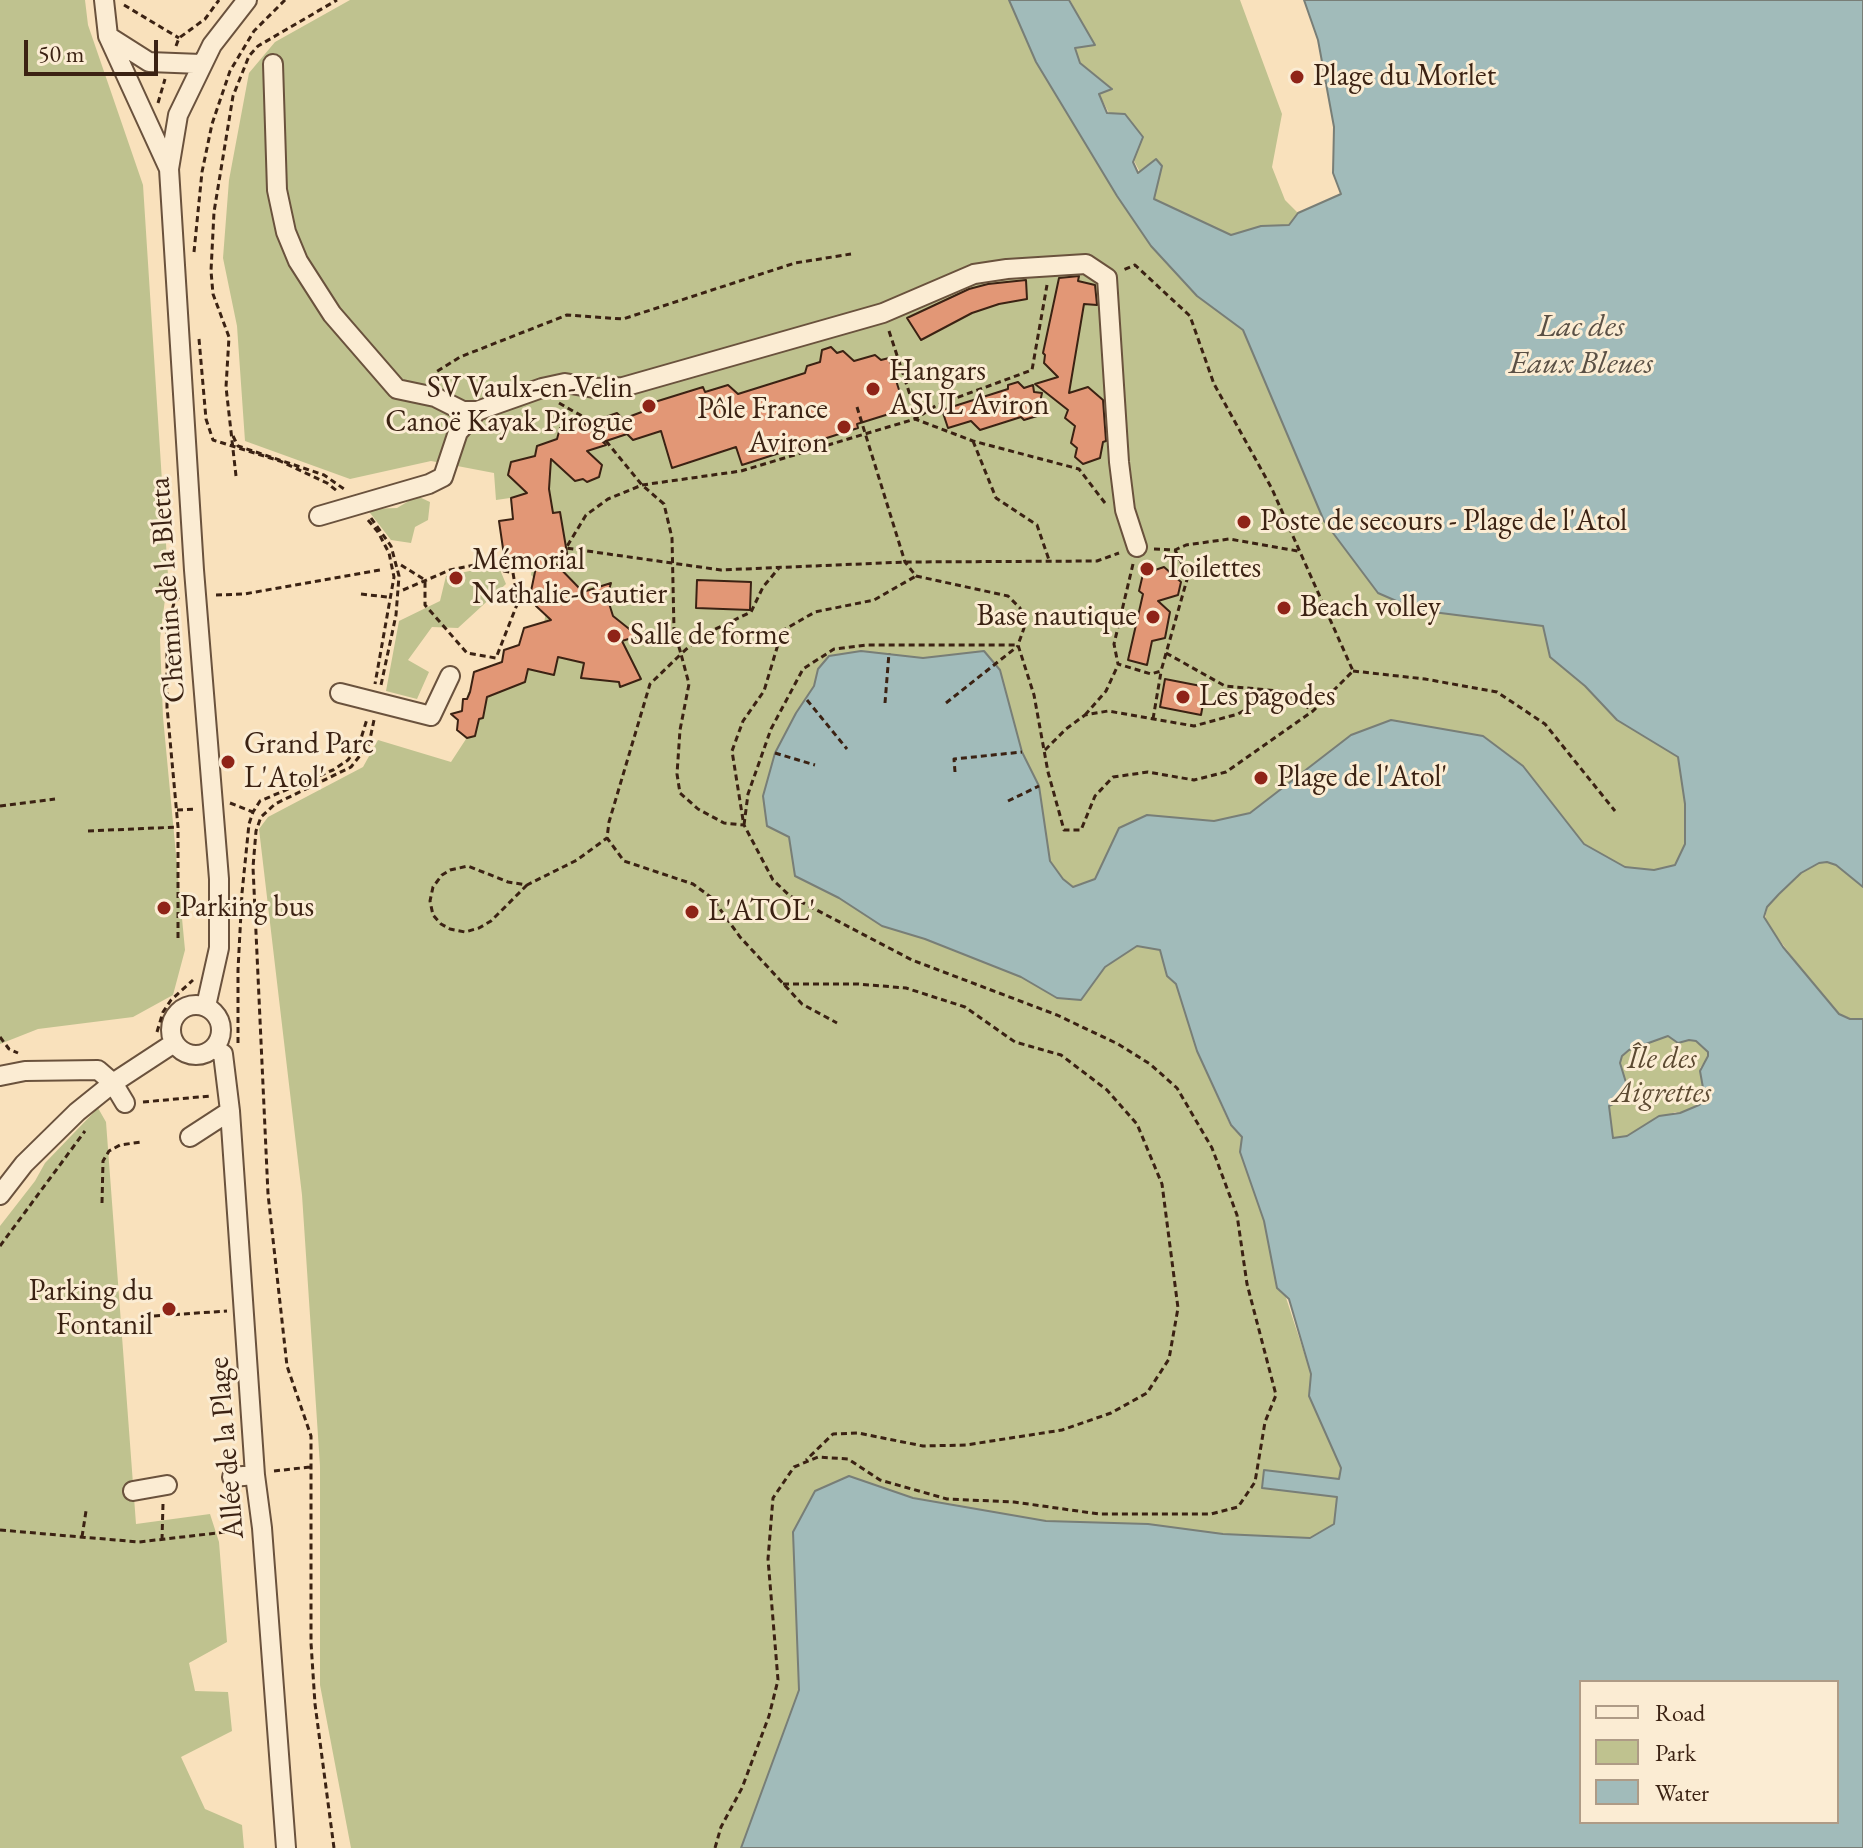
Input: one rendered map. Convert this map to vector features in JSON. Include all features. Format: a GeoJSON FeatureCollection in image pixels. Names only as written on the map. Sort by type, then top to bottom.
{"type":"FeatureCollection","features":[{"type":"Feature","properties":{"kind":"street"},"geometry":{"type":"LineString","coordinates":[[104,0],[108,36],[169,169]]}},
{"type":"Feature","properties":{"kind":"street"},"geometry":{"type":"LineString","coordinates":[[169,169],[178,115],[201,64],[247,0]]}},
{"type":"Feature","properties":{"kind":"street"},"geometry":{"type":"LineString","coordinates":[[108,36],[149,62],[201,64]]}},
{"type":"Feature","properties":{"kind":"street"},"geometry":{"type":"LineString","coordinates":[[273,64],[277,190],[286,232],[298,261],[332,314],[397,389],[435,397],[463,411],[477,411],[565,383],[594,388],[623,387],[883,313],[974,274],[1086,264],[1107,278],[1119,462],[1125,510],[1137,547]]}},
{"type":"Feature","properties":{"kind":"street","name":"Chemin de la Bletta"},"geometry":{"type":"LineString","coordinates":[[169,169],[194,570],[219,879],[219,948],[206,1006]]}},
{"type":"Feature","properties":{"kind":"street"},"geometry":{"type":"LineString","coordinates":[[319,516],[429,484],[443,477],[458,432],[477,411]]}},
{"type":"Feature","properties":{"kind":"street"},"geometry":{"type":"LineString","coordinates":[[340,693],[431,716],[450,676]]}},
{"type":"Feature","properties":{"kind":"street"},"geometry":{"type":"LineString","coordinates":[[190,1005],[206,1006],[221,1025],[214,1048],[193,1055],[179,1049],[174,1043],[171,1027],[177,1013],[190,1005]]}},
{"type":"Feature","properties":{"kind":"street"},"geometry":{"type":"LineString","coordinates":[[0,1195],[24,1164],[66,1122],[113,1083],[174,1043]]}},
{"type":"Feature","properties":{"kind":"street","name":"Allée de la Plage"},"geometry":{"type":"LineString","coordinates":[[214,1048],[223,1054],[229,1102],[255,1475],[262,1528],[286,1848]]}},
{"type":"Feature","properties":{"kind":"street"},"geometry":{"type":"LineString","coordinates":[[0,1076],[25,1071],[98,1070],[113,1083],[125,1103]]}},
{"type":"Feature","properties":{"kind":"street"},"geometry":{"type":"LineString","coordinates":[[190,1137],[229,1102]]}},
{"type":"Feature","properties":{"kind":"street"},"geometry":{"type":"LineString","coordinates":[[232,1477],[255,1475]]}},
{"type":"Feature","properties":{"kind":"street"},"geometry":{"type":"LineString","coordinates":[[133,1491],[167,1485]]}},
{"type":"Feature","properties":{"kind":"path"},"geometry":{"type":"LineString","coordinates":[[115,0],[179,38]]}},
{"type":"Feature","properties":{"kind":"path"},"geometry":{"type":"LineString","coordinates":[[193,262],[202,172],[212,124],[230,71],[254,31],[285,0]]}},
{"type":"Feature","properties":{"kind":"path"},"geometry":{"type":"LineString","coordinates":[[236,476],[226,387],[229,337],[213,294],[211,271],[214,212],[233,96],[249,56],[258,46],[337,0]]}},
{"type":"Feature","properties":{"kind":"path"},"geometry":{"type":"LineString","coordinates":[[435,397],[429,382],[436,372],[460,357],[567,315],[623,319],[795,263],[851,254]]}},
{"type":"Feature","properties":{"kind":"path"},"geometry":{"type":"LineString","coordinates":[[1050,265],[1032,370],[937,405],[915,419],[741,471],[642,485],[608,499],[586,515],[566,548],[721,570],[905,562],[1097,561],[1137,547],[1175,550],[1186,545],[1229,539],[1298,551]]}},
{"type":"Feature","properties":{"kind":"path"},"geometry":{"type":"LineString","coordinates":[[1107,278],[1135,265],[1190,316],[1214,384],[1272,489],[1353,671]]}},
{"type":"Feature","properties":{"kind":"path"},"geometry":{"type":"LineString","coordinates":[[883,313],[913,404],[915,419]]}},
{"type":"Feature","properties":{"kind":"path"},"geometry":{"type":"LineString","coordinates":[[199,335],[209,433],[213,440],[280,461],[327,483],[357,504]]}},
{"type":"Feature","properties":{"kind":"path"},"geometry":{"type":"LineString","coordinates":[[520,397],[558,403],[573,409],[595,428]]}},
{"type":"Feature","properties":{"kind":"path"},"geometry":{"type":"LineString","coordinates":[[857,407],[905,562],[916,576],[1008,596],[1020,608],[1024,628],[1018,645],[946,703]]}},
{"type":"Feature","properties":{"kind":"path"},"geometry":{"type":"LineString","coordinates":[[915,419],[973,441],[1079,469],[1112,514]]}},
{"type":"Feature","properties":{"kind":"path"},"geometry":{"type":"LineString","coordinates":[[233,436],[238,446],[331,478],[357,504],[378,532],[389,553],[394,577],[369,744],[351,767],[275,804],[261,817],[254,845],[254,930],[268,1194],[287,1366],[311,1436],[311,1643],[315,1704],[334,1848]]}},
{"type":"Feature","properties":{"kind":"path"},"geometry":{"type":"LineString","coordinates":[[606,441],[642,485],[664,504],[672,538],[674,630],[689,684],[680,730],[677,774],[680,793],[698,809],[724,823],[744,825]]}},
{"type":"Feature","properties":{"kind":"path"},"geometry":{"type":"LineString","coordinates":[[973,441],[996,498],[1037,525],[1049,560]]}},
{"type":"Feature","properties":{"kind":"path"},"geometry":{"type":"LineString","coordinates":[[154,495],[177,495]]}},
{"type":"Feature","properties":{"kind":"path"},"geometry":{"type":"LineString","coordinates":[[1044,751],[1085,715],[1106,691],[1118,664],[1114,644],[1137,547]]}},
{"type":"Feature","properties":{"kind":"path"},"geometry":{"type":"LineString","coordinates":[[1153,719],[1161,671],[1188,576],[1175,550]]}},
{"type":"Feature","properties":{"kind":"path"},"geometry":{"type":"LineString","coordinates":[[403,590],[425,580],[450,570],[502,559],[504,571],[513,573],[518,602],[496,658],[467,653],[425,605],[425,580]]}},
{"type":"Feature","properties":{"kind":"path"},"geometry":{"type":"LineString","coordinates":[[401,565],[425,580]]}},
{"type":"Feature","properties":{"kind":"path"},"geometry":{"type":"LineString","coordinates":[[779,568],[763,587],[751,612],[701,636],[650,684],[607,838],[624,861],[693,884],[712,898],[740,937],[802,1004],[837,1023]]}},
{"type":"Feature","properties":{"kind":"path"},"geometry":{"type":"LineString","coordinates":[[715,1848],[769,1716],[778,1680],[768,1559],[773,1498],[794,1467],[818,1457],[848,1459],[880,1480],[947,1499],[1014,1502],[1099,1514],[1211,1514],[1238,1507],[1255,1482],[1265,1422],[1276,1395],[1247,1284],[1237,1215],[1212,1148],[1177,1088],[1150,1064],[1118,1044],[1044,1010],[912,960],[790,896],[773,880],[744,825],[732,751],[743,721],[764,691],[782,631],[815,612],[874,600],[916,576]]}},
{"type":"Feature","properties":{"kind":"path"},"geometry":{"type":"LineString","coordinates":[[159,584],[185,591]]}},
{"type":"Feature","properties":{"kind":"path"},"geometry":{"type":"LineString","coordinates":[[361,594],[387,597]]}},
{"type":"Feature","properties":{"kind":"path"},"geometry":{"type":"LineString","coordinates":[[744,825],[748,794],[771,729],[803,669],[824,655],[834,649],[866,645],[1018,645]]}},
{"type":"Feature","properties":{"kind":"path"},"geometry":{"type":"LineString","coordinates":[[1018,645],[1034,695],[1064,830],[1081,830],[1095,796],[1113,777],[1148,772],[1194,780],[1226,772],[1313,711],[1353,671]]}},
{"type":"Feature","properties":{"kind":"path"},"geometry":{"type":"LineString","coordinates":[[885,703],[889,653]]}},
{"type":"Feature","properties":{"kind":"path"},"geometry":{"type":"LineString","coordinates":[[1166,653],[1225,686],[1279,691],[1313,711]]}},
{"type":"Feature","properties":{"kind":"path"},"geometry":{"type":"LineString","coordinates":[[1118,664],[1151,674],[1161,671]]}},
{"type":"Feature","properties":{"kind":"path"},"geometry":{"type":"LineString","coordinates":[[1353,671],[1425,679],[1497,692],[1545,724],[1615,811]]}},
{"type":"Feature","properties":{"kind":"path"},"geometry":{"type":"LineString","coordinates":[[1085,715],[1108,711],[1194,726],[1238,714],[1279,691]]}},
{"type":"Feature","properties":{"kind":"path"},"geometry":{"type":"LineString","coordinates":[[807,700],[847,749]]}},
{"type":"Feature","properties":{"kind":"path"},"geometry":{"type":"LineString","coordinates":[[238,1049],[241,909],[249,824],[253,812],[260,801],[333,770],[348,760],[359,745],[375,701]]}},
{"type":"Feature","properties":{"kind":"path"},"geometry":{"type":"LineString","coordinates":[[955,772],[954,759],[1022,752]]}},
{"type":"Feature","properties":{"kind":"path"},"geometry":{"type":"LineString","coordinates":[[775,753],[815,765]]}},
{"type":"Feature","properties":{"kind":"path"},"geometry":{"type":"LineString","coordinates":[[1008,801],[1039,786]]}},
{"type":"Feature","properties":{"kind":"path"},"geometry":{"type":"LineString","coordinates":[[0,806],[55,799]]}},
{"type":"Feature","properties":{"kind":"path"},"geometry":{"type":"LineString","coordinates":[[177,810],[201,809]]}},
{"type":"Feature","properties":{"kind":"path"},"geometry":{"type":"LineString","coordinates":[[88,831],[178,827]]}},
{"type":"Feature","properties":{"kind":"path"},"geometry":{"type":"LineString","coordinates":[[527,885],[508,882],[468,866],[450,870],[433,887],[430,901],[433,915],[450,929],[465,932],[479,928],[491,921],[527,885],[577,860],[607,838]]}},
{"type":"Feature","properties":{"kind":"path"},"geometry":{"type":"LineString","coordinates":[[783,984],[858,984],[906,988],[965,1007],[1015,1042],[1061,1055],[1107,1090],[1137,1124],[1162,1184],[1178,1308],[1169,1359],[1147,1393],[1111,1413],[1062,1430],[966,1445],[923,1446],[858,1433],[833,1434],[804,1463]]}},
{"type":"Feature","properties":{"kind":"path"},"geometry":{"type":"LineString","coordinates":[[0,1037],[9,1049],[18,1053]]}},
{"type":"Feature","properties":{"kind":"path"},"geometry":{"type":"LineString","coordinates":[[125,1103],[229,1102]]}},
{"type":"Feature","properties":{"kind":"path"},"geometry":{"type":"LineString","coordinates":[[0,1246],[86,1130]]}},
{"type":"Feature","properties":{"kind":"path"},"geometry":{"type":"LineString","coordinates":[[102,1203],[103,1161],[109,1151],[120,1145],[141,1142]]}},
{"type":"Feature","properties":{"kind":"path"},"geometry":{"type":"LineString","coordinates":[[154,1316],[243,1311]]}},
{"type":"Feature","properties":{"kind":"path"},"geometry":{"type":"LineString","coordinates":[[255,1475],[311,1467]]}},
{"type":"Feature","properties":{"kind":"path"},"geometry":{"type":"LineString","coordinates":[[162,1540],[163,1499],[167,1485]]}},
{"type":"Feature","properties":{"kind":"path"},"geometry":{"type":"LineString","coordinates":[[82,1537],[86,1511]]}},
{"type":"Feature","properties":{"kind":"path"},"geometry":{"type":"LineString","coordinates":[[0,1530],[139,1542],[262,1528]]}},
{"type":"Feature","properties":{"kind":"green space"},"geometry":{"type":"Polygon","coordinates":[[[0,0],[85,0],[88,25],[143,185],[168,575],[160,639],[163,717],[185,950],[173,995],[133,1017],[38,1029],[0,1044],[0,0]]]}},
{"type":"Feature","properties":{"kind":"green space","name":"L'ATOL'"},"geometry":{"type":"Polygon","coordinates":[[[350,0],[1009,0],[1036,62],[1117,196],[1197,296],[1243,330],[1324,521],[1417,610],[1543,625],[1550,657],[1585,686],[1617,720],[1678,757],[1685,804],[1685,844],[1675,865],[1654,870],[1625,867],[1584,844],[1523,766],[1351,735],[1250,813],[1214,821],[1147,815],[1119,828],[1095,878],[1137,946],[1160,950],[1167,975],[1176,984],[1197,1051],[1230,1125],[1242,1137],[1240,1152],[1311,1374],[1309,1396],[1341,1468],[1339,1479],[1264,1470],[1337,1497],[1335,1525],[1310,1538],[1223,1534],[1148,1524],[1046,1521],[913,1498],[849,1476],[793,1532],[799,1690],[741,1848],[351,1848],[320,1685],[320,1466],[302,1195],[259,829],[268,817],[363,767],[378,740],[451,762],[466,739],[457,730],[458,712],[465,710],[463,699],[503,661],[504,650],[519,645],[524,628],[537,624],[543,629],[546,612],[536,606],[538,582],[531,575],[532,569],[522,571],[521,566],[506,569],[499,521],[513,519],[510,498],[496,500],[494,473],[431,461],[350,479],[245,441],[237,326],[223,258],[229,180],[249,73],[275,42],[350,0]]]}},
{"type":"Feature","properties":{"kind":"green space"},"geometry":{"type":"Polygon","coordinates":[[[1070,0],[1240,0],[1282,114],[1272,167],[1285,200],[1298,213],[1289,225],[1261,226],[1231,235],[1154,199],[1099,94],[1112,88],[1080,63],[1075,48],[1094,45],[1070,0]]]}},
{"type":"Feature","properties":{"kind":"green space"},"geometry":{"type":"Polygon","coordinates":[[[417,496],[430,502],[428,520],[415,527],[411,543],[391,540],[367,509],[397,508],[417,496]]]}},
{"type":"Feature","properties":{"kind":"green space"},"geometry":{"type":"Polygon","coordinates":[[[498,565],[506,584],[458,628],[432,627],[408,660],[429,672],[417,699],[386,691],[399,621],[440,601],[446,576],[498,565]]]}},
{"type":"Feature","properties":{"kind":"green space"},"geometry":{"type":"Polygon","coordinates":[[[1827,862],[1836,865],[1863,887],[1863,1019],[1857,1021],[1839,1014],[1828,1004],[1765,921],[1767,907],[1801,873],[1815,864],[1827,862]]]}},
{"type":"Feature","properties":{"kind":"green space","name":"Île des Aigrettes"},"geometry":{"type":"Polygon","coordinates":[[[1668,1035],[1678,1043],[1696,1041],[1708,1052],[1709,1056],[1700,1068],[1705,1099],[1699,1105],[1675,1112],[1627,1136],[1613,1138],[1609,1106],[1622,1102],[1628,1089],[1620,1063],[1622,1056],[1629,1050],[1668,1035]]]}},
{"type":"Feature","properties":{"kind":"green space"},"geometry":{"type":"Polygon","coordinates":[[[98,1108],[106,1122],[136,1524],[210,1514],[219,1542],[227,1642],[189,1663],[195,1691],[228,1692],[232,1731],[181,1757],[205,1809],[242,1825],[244,1848],[0,1848],[0,1226],[45,1163],[98,1108]]]}},
{"type":"Feature","properties":{"kind":"water","name":"Lac des Eaux Bleues"},"geometry":{"type":"Polygon","coordinates":[[[1009,0],[1069,0],[1095,45],[1075,48],[1080,63],[1112,89],[1099,94],[1107,113],[1125,114],[1143,137],[1133,162],[1138,173],[1156,159],[1162,166],[1154,199],[1231,235],[1261,226],[1289,225],[1298,213],[1341,194],[1333,173],[1334,127],[1318,40],[1304,0],[1863,0],[1863,887],[1836,865],[1819,863],[1801,873],[1779,894],[1767,907],[1764,917],[1783,947],[1839,1014],[1850,1019],[1863,1019],[1863,1848],[741,1848],[799,1690],[793,1532],[815,1491],[849,1476],[913,1498],[1046,1521],[1148,1524],[1223,1534],[1310,1538],[1334,1524],[1337,1497],[1262,1488],[1264,1470],[1339,1479],[1341,1468],[1309,1396],[1311,1374],[1289,1299],[1277,1288],[1264,1221],[1240,1152],[1242,1137],[1231,1125],[1197,1051],[1176,984],[1167,976],[1160,950],[1137,946],[1105,967],[1081,1000],[1057,998],[1021,977],[925,939],[882,926],[839,898],[795,876],[789,837],[767,826],[763,796],[775,753],[814,686],[818,669],[829,656],[861,651],[923,658],[984,651],[1000,670],[1022,752],[1039,786],[1050,861],[1073,887],[1095,879],[1119,828],[1147,815],[1214,821],[1250,813],[1351,735],[1391,720],[1483,736],[1523,766],[1584,844],[1625,867],[1654,870],[1675,865],[1685,844],[1685,804],[1678,757],[1617,720],[1585,686],[1550,657],[1543,626],[1417,610],[1378,593],[1324,521],[1243,330],[1197,296],[1151,246],[1036,62],[1009,0]],[[1668,1036],[1629,1050],[1622,1056],[1620,1063],[1628,1089],[1627,1097],[1609,1106],[1613,1138],[1627,1136],[1659,1116],[1680,1113],[1705,1099],[1700,1071],[1708,1052],[1696,1041],[1678,1043],[1668,1036]]]}},
{"type":"Feature","properties":{"kind":"building"},"geometry":{"type":"Polygon","coordinates":[[[1079,276],[1078,281],[1095,285],[1097,305],[1084,304],[1069,393],[1088,387],[1103,400],[1106,441],[1103,442],[1100,458],[1083,464],[1075,457],[1077,448],[1071,443],[1075,426],[1065,418],[1068,410],[1035,384],[1058,377],[1044,363],[1043,353],[1059,278],[1079,276]]]}},
{"type":"Feature","properties":{"kind":"building"},"geometry":{"type":"Polygon","coordinates":[[[1026,280],[1027,299],[972,313],[921,340],[907,318],[969,289],[1026,280]]]}},
{"type":"Feature","properties":{"kind":"building"},"geometry":{"type":"Polygon","coordinates":[[[831,347],[837,353],[843,351],[854,361],[875,355],[881,360],[889,358],[905,409],[857,424],[858,428],[742,465],[736,447],[672,468],[661,431],[633,440],[627,434],[587,451],[602,465],[599,477],[587,482],[583,479],[575,481],[551,459],[549,489],[553,513],[560,512],[568,559],[553,561],[583,592],[611,583],[607,597],[613,616],[638,636],[622,641],[641,679],[620,687],[619,682],[581,678],[584,663],[558,657],[554,675],[528,669],[525,682],[487,697],[475,736],[467,738],[457,730],[458,720],[451,714],[462,711],[463,699],[467,699],[470,692],[474,672],[502,662],[504,650],[519,645],[524,628],[551,620],[530,596],[536,567],[522,571],[521,566],[506,569],[499,521],[513,519],[511,498],[527,493],[508,475],[511,462],[535,456],[537,446],[557,439],[560,428],[581,420],[596,436],[600,419],[617,413],[623,419],[647,410],[645,405],[703,387],[705,392],[728,385],[738,394],[805,373],[807,366],[820,362],[822,350],[831,347]]]}},
{"type":"Feature","properties":{"kind":"building"},"geometry":{"type":"Polygon","coordinates":[[[1018,382],[1024,388],[1033,385],[1034,392],[1042,393],[1037,416],[1024,420],[1021,417],[980,430],[971,421],[948,428],[942,410],[1008,389],[1008,385],[1018,382]]]}},
{"type":"Feature","properties":{"kind":"building","name":"Base nautique"},"geometry":{"type":"Polygon","coordinates":[[[1164,567],[1181,582],[1178,595],[1158,601],[1170,612],[1165,638],[1152,641],[1147,665],[1128,660],[1143,594],[1139,591],[1143,574],[1164,567]]]}},
{"type":"Feature","properties":{"kind":"building"},"geometry":{"type":"Polygon","coordinates":[[[697,580],[751,582],[750,610],[696,608],[697,580]]]}},
{"type":"Feature","properties":{"kind":"building","name":"Les pagodes"},"geometry":{"type":"Polygon","coordinates":[[[1165,679],[1206,687],[1201,715],[1160,707],[1165,679]]]}},
{"type":"Feature","properties":{"kind":"place","name":"Plage du Morlet"},"geometry":{"type":"Point","coordinates":[1297,77]}},
{"type":"Feature","properties":{"kind":"place","name":"Hangars ASUL Aviron"},"geometry":{"type":"Point","coordinates":[873,389]}},
{"type":"Feature","properties":{"kind":"place","name":"SV Vaulx-en-Velin Canoë Kayak Pirogue"},"geometry":{"type":"Point","coordinates":[649,406]}},
{"type":"Feature","properties":{"kind":"place","name":"Pôle France Aviron"},"geometry":{"type":"Point","coordinates":[844,427]}},
{"type":"Feature","properties":{"kind":"place","name":"Poste de secours - Plage de l'Atol"},"geometry":{"type":"Point","coordinates":[1244,522]}},
{"type":"Feature","properties":{"kind":"place","name":"Toilettes"},"geometry":{"type":"Point","coordinates":[1147,569]}},
{"type":"Feature","properties":{"kind":"place","name":"Mémorial Nathalie-Gautier"},"geometry":{"type":"Point","coordinates":[456,578]}},
{"type":"Feature","properties":{"kind":"place","name":"Beach volley"},"geometry":{"type":"Point","coordinates":[1284,608]}},
{"type":"Feature","properties":{"kind":"place","name":"Base nautique"},"geometry":{"type":"Point","coordinates":[1153,617]}},
{"type":"Feature","properties":{"kind":"place","name":"Salle de forme"},"geometry":{"type":"Point","coordinates":[614,636]}},
{"type":"Feature","properties":{"kind":"place","name":"Les pagodes"},"geometry":{"type":"Point","coordinates":[1183,697]}},
{"type":"Feature","properties":{"kind":"place","name":"Grand Parc L'Atol'"},"geometry":{"type":"Point","coordinates":[228,762]}},
{"type":"Feature","properties":{"kind":"place","name":"Plage de l'Atol'"},"geometry":{"type":"Point","coordinates":[1261,778]}},
{"type":"Feature","properties":{"kind":"place","name":"Parking bus"},"geometry":{"type":"Point","coordinates":[164,908]}},
{"type":"Feature","properties":{"kind":"place","name":"L'ATOL'"},"geometry":{"type":"Point","coordinates":[692,912]}},
{"type":"Feature","properties":{"kind":"place","name":"Parking du Fontanil"},"geometry":{"type":"Point","coordinates":[169,1309]}}]}
